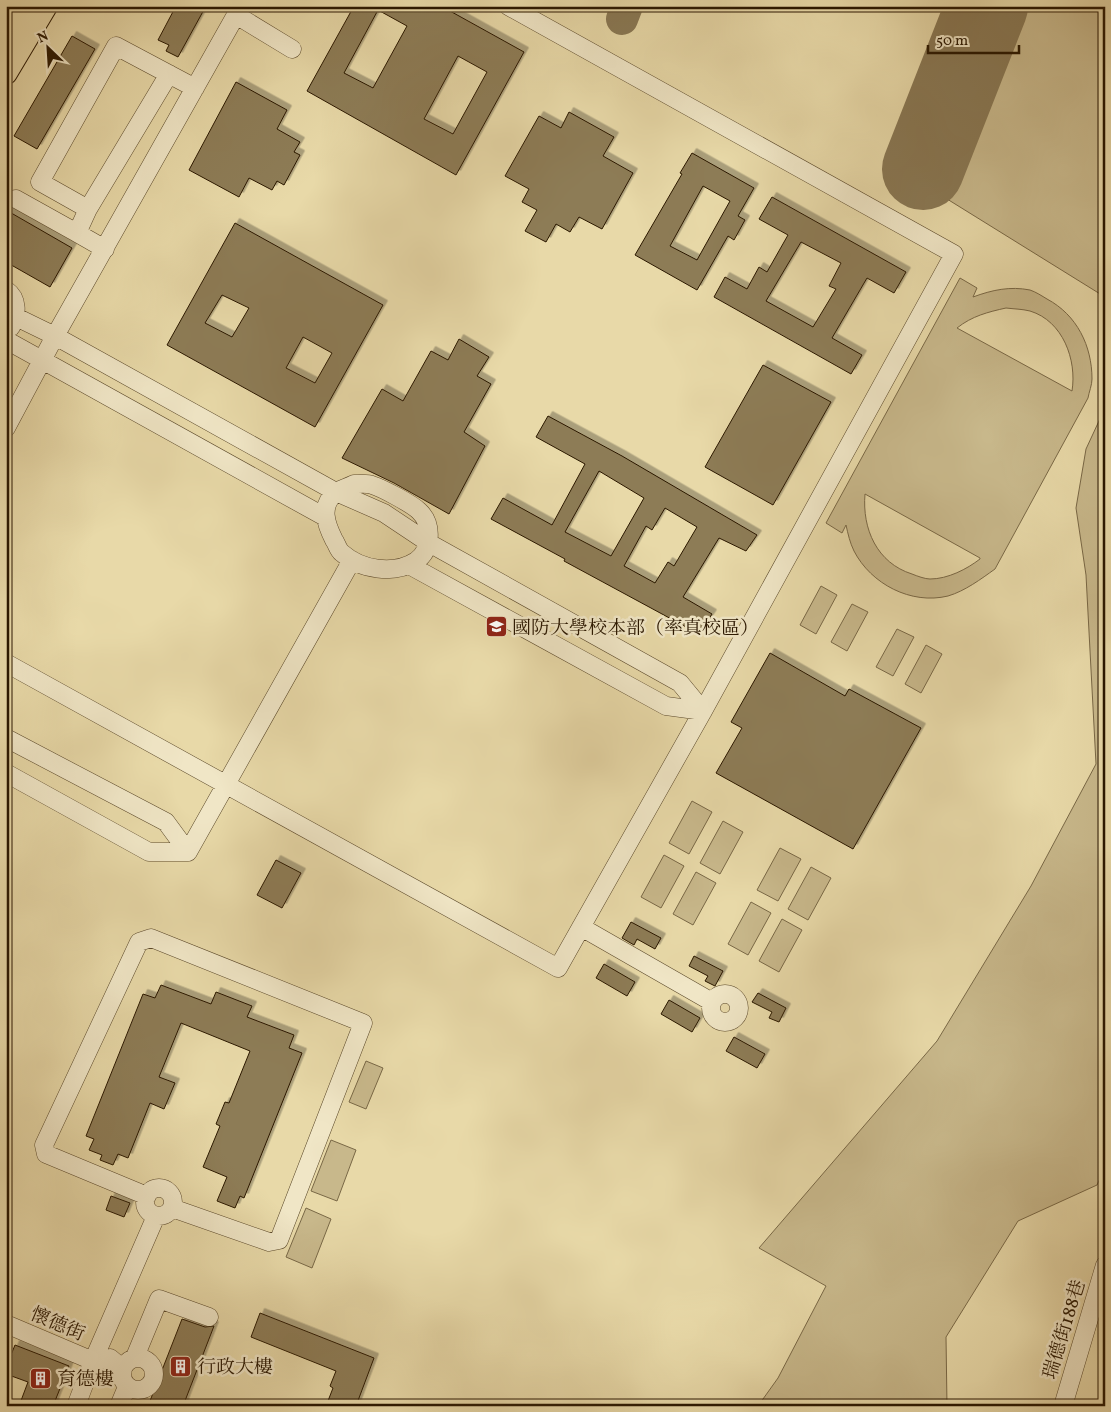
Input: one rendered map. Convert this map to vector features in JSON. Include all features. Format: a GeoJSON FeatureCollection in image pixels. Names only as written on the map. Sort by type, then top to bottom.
{"type":"FeatureCollection","features":[{"type":"Feature","properties":{"kind":"main road"},"geometry":{"type":"LineString","coordinates":[[6,40],[27,6]]}},
{"type":"Feature","properties":{"kind":"main road"},"geometry":{"type":"LineString","coordinates":[[6,73],[46,6]]}},
{"type":"Feature","properties":{"kind":"street"},"geometry":{"type":"LineString","coordinates":[[6,662],[558,968],[703,711],[954,254],[508,6]]}},
{"type":"Feature","properties":{"kind":"street"},"geometry":{"type":"LineString","coordinates":[[6,428],[55,336],[239,10],[292,49]]}},
{"type":"Feature","properties":{"kind":"street"},"geometry":{"type":"LineString","coordinates":[[88,209],[40,182],[116,46],[195,88]]}},
{"type":"Feature","properties":{"kind":"street"},"geometry":{"type":"LineString","coordinates":[[77,233],[88,209],[169,74]]}},
{"type":"Feature","properties":{"kind":"street"},"geometry":{"type":"LineString","coordinates":[[16,199],[105,249]]}},
{"type":"Feature","properties":{"kind":"street"},"geometry":{"type":"LineString","coordinates":[[6,290],[10,292],[15,304],[16,317],[10,329],[6,332]]}},
{"type":"Feature","properties":{"kind":"street"},"geometry":{"type":"LineString","coordinates":[[16,317],[55,336],[336,492],[384,513],[429,543],[680,682],[703,711]]}},
{"type":"Feature","properties":{"kind":"street"},"geometry":{"type":"LineString","coordinates":[[6,340],[325,517]]}},
{"type":"Feature","properties":{"kind":"street"},"geometry":{"type":"LineString","coordinates":[[336,492],[327,502],[325,517],[327,528],[340,552],[352,560],[372,568],[392,569],[409,565],[423,556],[429,543]]}},
{"type":"Feature","properties":{"kind":"street"},"geometry":{"type":"LineString","coordinates":[[188,852],[352,560]]}},
{"type":"Feature","properties":{"kind":"street"},"geometry":{"type":"LineString","coordinates":[[409,565],[666,706],[703,711]]}},
{"type":"Feature","properties":{"kind":"street"},"geometry":{"type":"LineString","coordinates":[[6,738],[166,822],[188,852]]}},
{"type":"Feature","properties":{"kind":"street"},"geometry":{"type":"LineString","coordinates":[[6,773],[148,852],[188,852]]}},
{"type":"Feature","properties":{"kind":"street"},"geometry":{"type":"LineString","coordinates":[[581,927],[712,1002]]}},
{"type":"Feature","properties":{"kind":"street"},"geometry":{"type":"LineString","coordinates":[[76,1406],[93,1361],[164,1212],[173,1202],[172,1196],[162,1188],[150,1191],[146,1196],[146,1208],[150,1213],[164,1212],[269,1242],[279,1240],[363,1023],[151,938],[139,942],[44,1145],[46,1154],[146,1196]]}},
{"type":"Feature","properties":{"kind":"street","name":"瑞德街188巷"},"geometry":{"type":"LineString","coordinates":[[1062,1406],[1105,1265]]}},
{"type":"Feature","properties":{"kind":"street"},"geometry":{"type":"LineString","coordinates":[[129,1363],[142,1358],[150,1362],[154,1369],[154,1378],[150,1385],[143,1390],[135,1390],[123,1382],[121,1375],[129,1363],[159,1299],[209,1317]]}},
{"type":"Feature","properties":{"kind":"street","name":"懷德街"},"geometry":{"type":"LineString","coordinates":[[6,1324],[93,1361],[110,1358],[129,1363]]}},
{"type":"Feature","properties":{"kind":"street"},"geometry":{"type":"LineString","coordinates":[[119,1406],[128,1387]]}},
{"type":"Feature","properties":{"kind":"shaded area"},"geometry":{"type":"Polygon","coordinates":[[[1020,6],[1105,6],[1105,297],[939,194],[1020,6]]]}},
{"type":"Feature","properties":{"kind":"shaded area"},"geometry":{"type":"Polygon","coordinates":[[[960,278],[977,288],[973,297],[994,291],[1023,289],[1041,295],[1067,314],[1086,343],[1092,384],[1088,398],[995,569],[967,588],[948,596],[934,598],[906,594],[881,582],[861,563],[849,538],[846,525],[842,533],[826,523],[960,278]],[[1006,308],[974,317],[957,328],[1072,391],[1073,379],[1070,355],[1059,333],[1051,323],[1041,316],[1030,311],[1006,308]],[[865,494],[866,520],[874,543],[889,562],[900,569],[923,578],[937,579],[957,573],[980,559],[980,558],[865,494]]]}},
{"type":"Feature","properties":{"kind":"shaded area"},"geometry":{"type":"Polygon","coordinates":[[[1105,408],[1105,1168],[1097,1185],[1018,1221],[946,1337],[947,1406],[758,1406],[778,1378],[826,1286],[759,1248],[937,1041],[1031,886],[1096,764],[1086,575],[1076,508],[1086,449],[1105,408]]]}},
{"type":"Feature","properties":{"kind":"shaded area"},"geometry":{"type":"Polygon","coordinates":[[[821,586],[837,595],[816,634],[800,625],[821,586]]]}},
{"type":"Feature","properties":{"kind":"shaded area"},"geometry":{"type":"Polygon","coordinates":[[[852,604],[868,612],[847,651],[831,642],[852,604]]]}},
{"type":"Feature","properties":{"kind":"shaded area"},"geometry":{"type":"Polygon","coordinates":[[[897,629],[914,637],[893,676],[876,667],[897,629]]]}},
{"type":"Feature","properties":{"kind":"shaded area"},"geometry":{"type":"Polygon","coordinates":[[[926,645],[942,654],[921,693],[905,684],[926,645]]]}},
{"type":"Feature","properties":{"kind":"shaded area"},"geometry":{"type":"Polygon","coordinates":[[[692,801],[712,812],[689,854],[669,843],[692,801]]]}},
{"type":"Feature","properties":{"kind":"shaded area"},"geometry":{"type":"Polygon","coordinates":[[[723,821],[743,832],[720,874],[700,863],[723,821]]]}},
{"type":"Feature","properties":{"kind":"shaded area"},"geometry":{"type":"Polygon","coordinates":[[[780,848],[801,859],[778,901],[757,890],[780,848]]]}},
{"type":"Feature","properties":{"kind":"shaded area"},"geometry":{"type":"Polygon","coordinates":[[[664,855],[684,866],[661,908],[641,897],[664,855]]]}},
{"type":"Feature","properties":{"kind":"shaded area"},"geometry":{"type":"Polygon","coordinates":[[[811,867],[831,878],[808,920],[788,909],[811,867]]]}},
{"type":"Feature","properties":{"kind":"shaded area"},"geometry":{"type":"Polygon","coordinates":[[[696,872],[716,883],[693,925],[673,914],[696,872]]]}},
{"type":"Feature","properties":{"kind":"shaded area"},"geometry":{"type":"Polygon","coordinates":[[[751,902],[771,913],[748,955],[728,944],[751,902]]]}},
{"type":"Feature","properties":{"kind":"shaded area"},"geometry":{"type":"Polygon","coordinates":[[[782,919],[802,930],[779,972],[759,961],[782,919]]]}},
{"type":"Feature","properties":{"kind":"shaded area"},"geometry":{"type":"Polygon","coordinates":[[[366,1061],[383,1068],[366,1109],[349,1102],[366,1061]]]}},
{"type":"Feature","properties":{"kind":"shaded area"},"geometry":{"type":"Polygon","coordinates":[[[331,1140],[356,1150],[337,1201],[311,1191],[331,1140]]]}},
{"type":"Feature","properties":{"kind":"shaded area"},"geometry":{"type":"Polygon","coordinates":[[[306,1208],[331,1219],[312,1268],[286,1257],[306,1208]]]}},
{"type":"Feature","properties":{"kind":"building"},"geometry":{"type":"Polygon","coordinates":[[[176,6],[206,6],[178,57],[166,51],[169,45],[158,40],[176,6]]]}},
{"type":"Feature","properties":{"kind":"building"},"geometry":{"type":"Polygon","coordinates":[[[354,6],[441,6],[524,52],[456,175],[307,91],[354,6]],[[378,10],[344,73],[373,88],[407,26],[378,10]],[[458,56],[424,119],[453,134],[487,72],[458,56]]]}},
{"type":"Feature","properties":{"kind":"building"},"geometry":{"type":"Polygon","coordinates":[[[72,36],[95,49],[37,149],[14,136],[72,36]]]}},
{"type":"Feature","properties":{"kind":"building"},"geometry":{"type":"Polygon","coordinates":[[[236,82],[287,110],[277,129],[300,142],[294,152],[300,155],[284,185],[277,181],[272,190],[249,178],[239,197],[189,170],[236,82]]]}},
{"type":"Feature","properties":{"kind":"building"},"geometry":{"type":"Polygon","coordinates":[[[569,112],[614,137],[603,156],[633,173],[602,229],[579,217],[570,232],[556,224],[546,242],[525,231],[537,210],[522,202],[529,189],[505,176],[539,116],[561,128],[569,112]]]}},
{"type":"Feature","properties":{"kind":"building"},"geometry":{"type":"Polygon","coordinates":[[[692,153],[754,188],[738,216],[745,220],[734,240],[728,236],[697,290],[635,255],[682,174],[680,173],[692,153]],[[703,186],[670,246],[697,260],[730,201],[703,186]]]}},
{"type":"Feature","properties":{"kind":"building"},"geometry":{"type":"Polygon","coordinates":[[[772,197],[906,272],[894,293],[867,278],[832,338],[862,355],[851,374],[714,297],[725,277],[747,289],[759,267],[767,272],[788,235],[759,219],[772,197]],[[801,242],[766,301],[813,327],[836,289],[829,286],[841,263],[801,242]]]}},
{"type":"Feature","properties":{"kind":"building"},"geometry":{"type":"Polygon","coordinates":[[[6,210],[72,248],[50,287],[6,262],[6,210]]]}},
{"type":"Feature","properties":{"kind":"building"},"geometry":{"type":"Polygon","coordinates":[[[235,223],[383,305],[315,427],[167,345],[235,223]],[[222,295],[205,323],[232,337],[249,308],[222,295]],[[303,337],[286,368],[315,383],[332,353],[303,337]]]}},
{"type":"Feature","properties":{"kind":"building"},"geometry":{"type":"Polygon","coordinates":[[[459,339],[489,357],[477,376],[491,384],[464,432],[485,446],[449,514],[394,483],[342,458],[382,389],[403,401],[431,351],[448,360],[459,339]]]}},
{"type":"Feature","properties":{"kind":"building"},"geometry":{"type":"Polygon","coordinates":[[[763,365],[831,402],[773,505],[705,467],[763,365]]]}},
{"type":"Feature","properties":{"kind":"building"},"geometry":{"type":"Polygon","coordinates":[[[548,416],[622,456],[757,535],[746,551],[719,538],[683,597],[712,614],[699,634],[491,519],[503,498],[552,525],[585,464],[536,437],[548,416]],[[599,471],[565,532],[611,556],[644,498],[599,471]],[[665,508],[652,530],[646,526],[624,566],[655,583],[668,562],[674,566],[697,527],[665,508]]]}},
{"type":"Feature","properties":{"kind":"building"},"geometry":{"type":"Polygon","coordinates":[[[770,653],[845,696],[849,689],[921,728],[853,849],[716,773],[742,728],[731,722],[770,653]]]}},
{"type":"Feature","properties":{"kind":"building"},"geometry":{"type":"Polygon","coordinates":[[[276,860],[301,873],[282,908],[257,895],[276,860]]]}},
{"type":"Feature","properties":{"kind":"building"},"geometry":{"type":"Polygon","coordinates":[[[631,922],[661,938],[655,949],[637,939],[634,945],[622,938],[631,922]]]}},
{"type":"Feature","properties":{"kind":"building"},"geometry":{"type":"Polygon","coordinates":[[[694,956],[723,971],[715,986],[705,981],[708,976],[689,966],[694,956]]]}},
{"type":"Feature","properties":{"kind":"building"},"geometry":{"type":"Polygon","coordinates":[[[604,964],[635,982],[627,996],[596,978],[604,964]]]}},
{"type":"Feature","properties":{"kind":"building"},"geometry":{"type":"Polygon","coordinates":[[[161,985],[211,1004],[216,992],[252,1006],[247,1017],[294,1035],[289,1048],[302,1053],[244,1198],[240,1196],[235,1208],[217,1201],[227,1177],[203,1167],[220,1126],[216,1124],[225,1102],[229,1103],[250,1051],[181,1023],[159,1077],[175,1083],[164,1109],[150,1103],[128,1158],[118,1154],[113,1165],[100,1160],[102,1155],[89,1150],[94,1139],[86,1136],[143,994],[155,998],[161,985]]]}},
{"type":"Feature","properties":{"kind":"building"},"geometry":{"type":"Polygon","coordinates":[[[758,993],[786,1008],[779,1022],[769,1018],[772,1012],[752,1002],[758,993]]]}},
{"type":"Feature","properties":{"kind":"building"},"geometry":{"type":"Polygon","coordinates":[[[669,1000],[700,1018],[692,1032],[661,1014],[669,1000]]]}},
{"type":"Feature","properties":{"kind":"building"},"geometry":{"type":"Polygon","coordinates":[[[734,1037],[765,1054],[757,1068],[726,1051],[734,1037]]]}},
{"type":"Feature","properties":{"kind":"building"},"geometry":{"type":"Polygon","coordinates":[[[111,1196],[130,1203],[124,1217],[106,1210],[111,1196]]]}},
{"type":"Feature","properties":{"kind":"building"},"geometry":{"type":"Polygon","coordinates":[[[260,1313],[374,1358],[356,1406],[326,1406],[333,1388],[330,1386],[336,1371],[251,1337],[260,1313]]]}},
{"type":"Feature","properties":{"kind":"building","name":"行政大樓"},"geometry":{"type":"Polygon","coordinates":[[[182,1319],[205,1327],[214,1326],[183,1406],[148,1406],[182,1319]]]}},
{"type":"Feature","properties":{"kind":"building","name":"育德樓"},"geometry":{"type":"Polygon","coordinates":[[[15,1345],[69,1366],[53,1406],[19,1406],[28,1382],[6,1374],[6,1367],[15,1345]]]}},
{"type":"Feature","properties":{"kind":"taxiway"},"geometry":{"type":"LineString","coordinates":[[622,19],[627,6]]}},
{"type":"Feature","properties":{"kind":"runway"},"geometry":{"type":"LineString","coordinates":[[923,169],[987,6]]}},
{"type":"Feature","properties":{"kind":"place","name":"國防大學校本部（率真校區）"},"geometry":{"type":"Point","coordinates":[496,627]}},
{"type":"Feature","properties":{"kind":"place","name":"行政大樓"},"geometry":{"type":"Point","coordinates":[181,1366]}},
{"type":"Feature","properties":{"kind":"place","name":"育德樓"},"geometry":{"type":"Point","coordinates":[41,1378]}}]}
